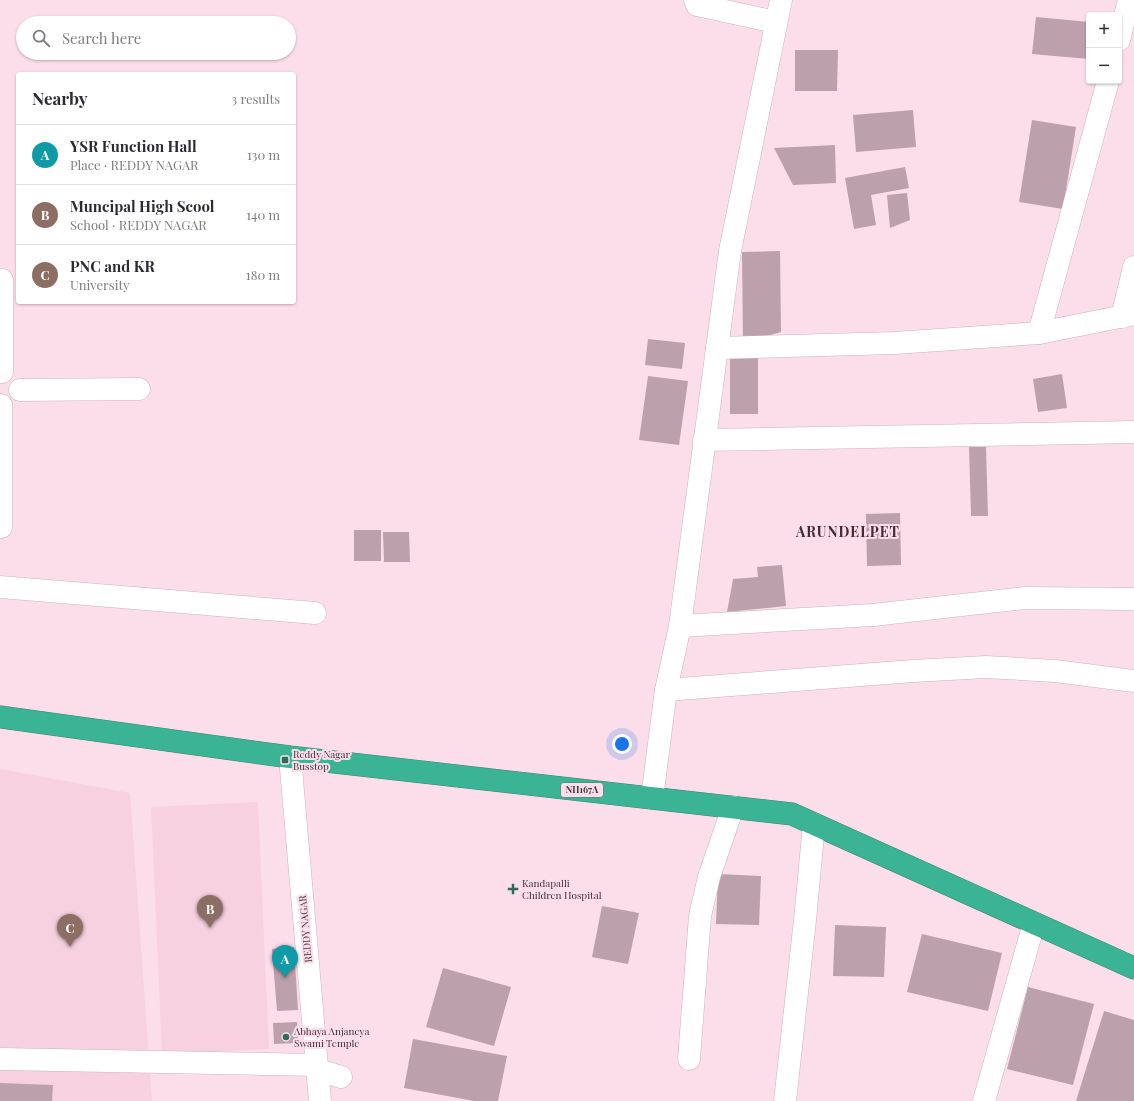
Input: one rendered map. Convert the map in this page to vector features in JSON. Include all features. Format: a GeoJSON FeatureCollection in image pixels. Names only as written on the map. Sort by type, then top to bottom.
{"type":"FeatureCollection","features":[{"type":"Feature","properties":{"kind":"highway","name":"NH167A"},"geometry":{"type":"LineString","coordinates":[[0,717],[290,757],[792,814],[1134,968]]}},
{"type":"Feature","properties":{"kind":"street"},"geometry":{"type":"LineString","coordinates":[[695,0],[696,5],[776,22]]}},
{"type":"Feature","properties":{"kind":"street"},"geometry":{"type":"LineString","coordinates":[[652,798],[666,690],[680,626],[730,251],[781,0]]}},
{"type":"Feature","properties":{"kind":"street"},"geometry":{"type":"LineString","coordinates":[[1122,28],[1129,0]]}},
{"type":"Feature","properties":{"kind":"street"},"geometry":{"type":"LineString","coordinates":[[1039,333],[1107,84]]}},
{"type":"Feature","properties":{"kind":"street"},"geometry":{"type":"LineString","coordinates":[[717,348],[896,343],[1039,333],[1128,315],[1134,267]]}},
{"type":"Feature","properties":{"kind":"street"},"geometry":{"type":"LineString","coordinates":[[1,527],[0,405],[11,404],[16,400],[20,390],[17,379],[7,372],[1,372],[2,280]]}},
{"type":"Feature","properties":{"kind":"street"},"geometry":{"type":"LineString","coordinates":[[20,390],[139,389]]}},
{"type":"Feature","properties":{"kind":"street"},"geometry":{"type":"LineString","coordinates":[[704,440],[1134,432]]}},
{"type":"Feature","properties":{"kind":"street"},"geometry":{"type":"LineString","coordinates":[[0,587],[315,613]]}},
{"type":"Feature","properties":{"kind":"street"},"geometry":{"type":"LineString","coordinates":[[680,626],[873,615],[1025,598],[1134,599]]}},
{"type":"Feature","properties":{"kind":"street"},"geometry":{"type":"LineString","coordinates":[[666,690],[913,671],[986,667],[1056,671],[1134,681]]}},
{"type":"Feature","properties":{"kind":"street","name":"REDDY NAGAR"},"geometry":{"type":"LineString","coordinates":[[290,757],[320,1101]]}},
{"type":"Feature","properties":{"kind":"street"},"geometry":{"type":"LineString","coordinates":[[689,1059],[700,916],[709,877],[733,807]]}},
{"type":"Feature","properties":{"kind":"street"},"geometry":{"type":"LineString","coordinates":[[785,1101],[814,824]]}},
{"type":"Feature","properties":{"kind":"street"},"geometry":{"type":"LineString","coordinates":[[984,1101],[1034,923]]}},
{"type":"Feature","properties":{"kind":"street"},"geometry":{"type":"LineString","coordinates":[[0,1060],[317,1065],[319,1070],[341,1077]]}},
{"type":"Feature","properties":{"kind":"shaded area"},"geometry":{"type":"Polygon","coordinates":[[[0,769],[130,793],[152,1101],[0,1101],[0,769]]]}},
{"type":"Feature","properties":{"kind":"shaded area"},"geometry":{"type":"Polygon","coordinates":[[[258,802],[269,1049],[162,1054],[151,807],[258,802]]]}},
{"type":"Feature","properties":{"kind":"building"},"geometry":{"type":"Polygon","coordinates":[[[1036,17],[1086,22],[1086,59],[1032,54],[1036,17]]]}},
{"type":"Feature","properties":{"kind":"building"},"geometry":{"type":"Polygon","coordinates":[[[795,50],[838,50],[837,91],[795,91],[795,50]]]}},
{"type":"Feature","properties":{"kind":"building"},"geometry":{"type":"Polygon","coordinates":[[[913,110],[916,147],[856,152],[853,115],[913,110]]]}},
{"type":"Feature","properties":{"kind":"building"},"geometry":{"type":"Polygon","coordinates":[[[1032,120],[1076,127],[1063,209],[1019,202],[1032,120]]]}},
{"type":"Feature","properties":{"kind":"building"},"geometry":{"type":"Polygon","coordinates":[[[835,145],[836,183],[793,185],[774,148],[835,145]]]}},
{"type":"Feature","properties":{"kind":"building"},"geometry":{"type":"Polygon","coordinates":[[[905,167],[909,188],[871,195],[876,225],[854,229],[845,178],[905,167]]]}},
{"type":"Feature","properties":{"kind":"building"},"geometry":{"type":"Polygon","coordinates":[[[907,193],[910,220],[890,228],[887,195],[907,193]]]}},
{"type":"Feature","properties":{"kind":"building"},"geometry":{"type":"Polygon","coordinates":[[[780,251],[781,332],[743,343],[742,252],[780,251]]]}},
{"type":"Feature","properties":{"kind":"building"},"geometry":{"type":"Polygon","coordinates":[[[648,339],[685,343],[682,369],[645,365],[648,339]]]}},
{"type":"Feature","properties":{"kind":"building"},"geometry":{"type":"Polygon","coordinates":[[[730,358],[758,358],[758,414],[730,414],[730,358]]]}},
{"type":"Feature","properties":{"kind":"building"},"geometry":{"type":"Polygon","coordinates":[[[1062,374],[1067,408],[1038,412],[1033,379],[1062,374]]]}},
{"type":"Feature","properties":{"kind":"building"},"geometry":{"type":"Polygon","coordinates":[[[648,376],[688,381],[679,445],[639,440],[648,376]]]}},
{"type":"Feature","properties":{"kind":"building"},"geometry":{"type":"Polygon","coordinates":[[[969,447],[986,447],[988,516],[971,516],[969,447]]]}},
{"type":"Feature","properties":{"kind":"building"},"geometry":{"type":"Polygon","coordinates":[[[900,513],[901,565],[867,566],[866,514],[900,513]]]}},
{"type":"Feature","properties":{"kind":"building"},"geometry":{"type":"Polygon","coordinates":[[[354,530],[381,530],[381,561],[354,561],[354,530]]]}},
{"type":"Feature","properties":{"kind":"building"},"geometry":{"type":"Polygon","coordinates":[[[383,532],[409,532],[410,562],[384,562],[383,532]]]}},
{"type":"Feature","properties":{"kind":"building"},"geometry":{"type":"Polygon","coordinates":[[[782,565],[786,606],[727,612],[733,579],[758,577],[757,567],[782,565]]]}},
{"type":"Feature","properties":{"kind":"building"},"geometry":{"type":"Polygon","coordinates":[[[718,874],[761,876],[759,925],[716,924],[718,874]]]}},
{"type":"Feature","properties":{"kind":"building"},"geometry":{"type":"Polygon","coordinates":[[[602,906],[639,913],[628,964],[592,957],[602,906]]]}},
{"type":"Feature","properties":{"kind":"building"},"geometry":{"type":"Polygon","coordinates":[[[835,925],[886,927],[884,977],[833,976],[835,925]]]}},
{"type":"Feature","properties":{"kind":"building"},"geometry":{"type":"Polygon","coordinates":[[[922,934],[1002,953],[988,1011],[907,992],[922,934]]]}},
{"type":"Feature","properties":{"kind":"building"},"geometry":{"type":"Polygon","coordinates":[[[294,947],[298,1010],[277,1011],[272,949],[294,947]]]}},
{"type":"Feature","properties":{"kind":"building"},"geometry":{"type":"Polygon","coordinates":[[[443,968],[511,987],[494,1046],[426,1027],[443,968]]]}},
{"type":"Feature","properties":{"kind":"building"},"geometry":{"type":"Polygon","coordinates":[[[1028,987],[1094,1004],[1073,1085],[1007,1069],[1028,987]]]}},
{"type":"Feature","properties":{"kind":"building"},"geometry":{"type":"Polygon","coordinates":[[[1104,1011],[1134,1020],[1134,1101],[1076,1101],[1104,1011]]]}},
{"type":"Feature","properties":{"kind":"building","name":"Abhaya Anjaneya Swami Temple"},"geometry":{"type":"Polygon","coordinates":[[[297,1022],[298,1043],[274,1044],[273,1023],[297,1022]]]}},
{"type":"Feature","properties":{"kind":"building"},"geometry":{"type":"Polygon","coordinates":[[[413,1039],[507,1056],[498,1101],[474,1101],[404,1088],[413,1039]]]}},
{"type":"Feature","properties":{"kind":"building"},"geometry":{"type":"Polygon","coordinates":[[[0,1083],[53,1085],[52,1101],[0,1101],[0,1083]]]}},
{"type":"Feature","properties":{"kind":"place","name":"Reddy Nagar Busstop"},"geometry":{"type":"Point","coordinates":[285,760]}},
{"type":"Feature","properties":{"kind":"place","name":"Kandapalli Children Hospital"},"geometry":{"type":"Point","coordinates":[513,889]}},
{"type":"Feature","properties":{"kind":"place","name":"Muncipal High Scool"},"geometry":{"type":"Point","coordinates":[210,928]}},
{"type":"Feature","properties":{"kind":"place","name":"PNC and KR"},"geometry":{"type":"Point","coordinates":[70,947]}},
{"type":"Feature","properties":{"kind":"place","name":"YSR Function Hall"},"geometry":{"type":"Point","coordinates":[285,978]}},
{"type":"Feature","properties":{"kind":"place","name":"Abhaya Anjaneya Swami Temple"},"geometry":{"type":"Point","coordinates":[286,1037]}},
{"type":"Feature","properties":{"kind":"district","name":"ARUNDELPET"},"geometry":{"type":"Point","coordinates":[848,532]}}]}
